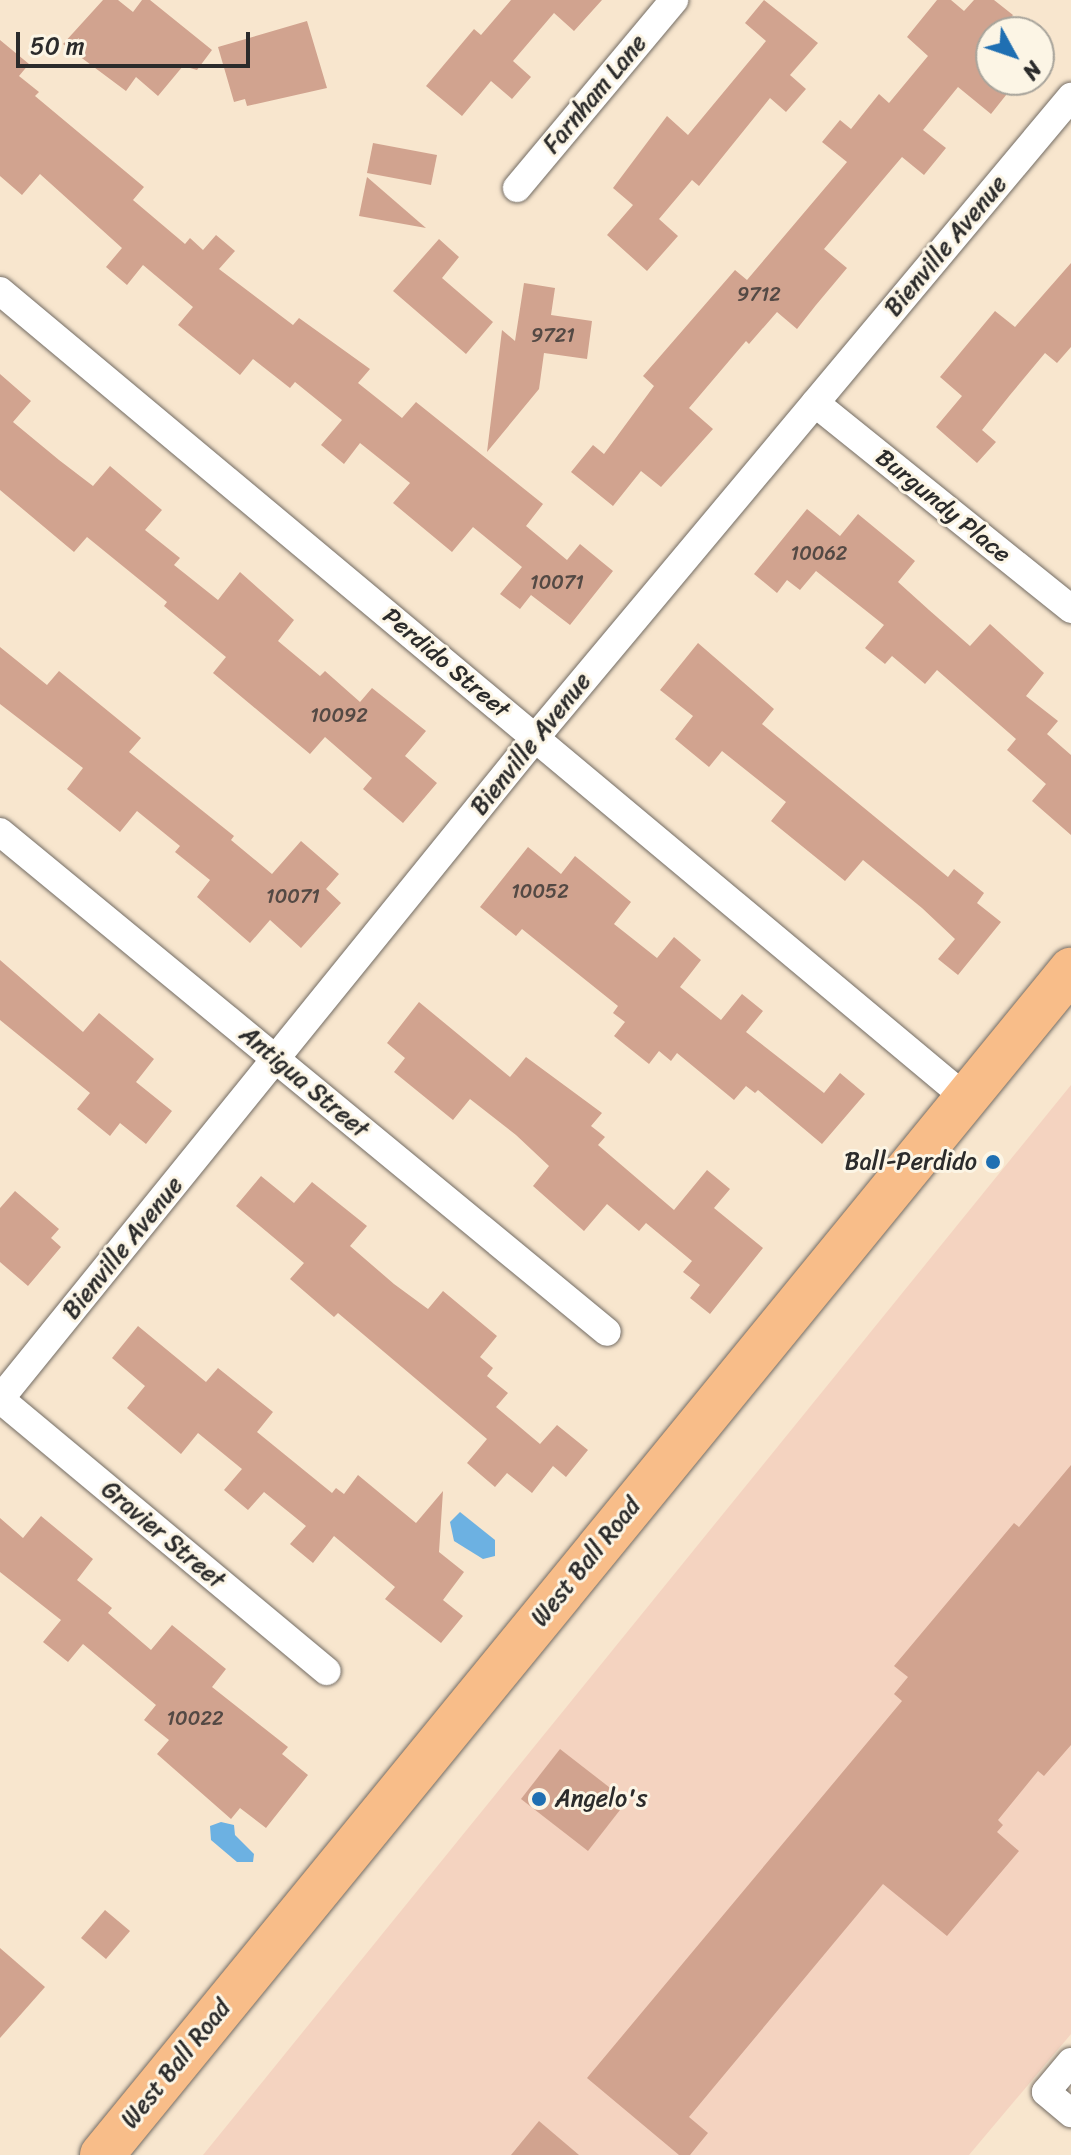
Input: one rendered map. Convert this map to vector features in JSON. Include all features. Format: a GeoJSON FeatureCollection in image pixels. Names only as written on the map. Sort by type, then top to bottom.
{"type":"FeatureCollection","features":[{"type":"Feature","properties":{"kind":"main road","name":"West Ball Road"},"geometry":{"type":"LineString","coordinates":[[102,2155],[1071,970]]}},
{"type":"Feature","properties":{"kind":"street","name":"Farnham Lane"},"geometry":{"type":"LineString","coordinates":[[517,188],[674,0]]}},
{"type":"Feature","properties":{"kind":"street","name":"Bienville Avenue"},"geometry":{"type":"LineString","coordinates":[[0,1399],[535,738],[1071,97]]}},
{"type":"Feature","properties":{"kind":"street","name":"Perdido Street"},"geometry":{"type":"LineString","coordinates":[[0,291],[966,1098]]}},
{"type":"Feature","properties":{"kind":"street","name":"Burgundy Place"},"geometry":{"type":"LineString","coordinates":[[815,403],[1071,609]]}},
{"type":"Feature","properties":{"kind":"street","name":"Antigua Street"},"geometry":{"type":"LineString","coordinates":[[0,832],[607,1332]]}},
{"type":"Feature","properties":{"kind":"street","name":"Gravier Street"},"geometry":{"type":"LineString","coordinates":[[0,1399],[327,1671]]}},
{"type":"Feature","properties":{"kind":"street"},"geometry":{"type":"LineString","coordinates":[[1071,2062],[1046,2092],[1071,2113]]}},
{"type":"Feature","properties":{"kind":"shaded area"},"geometry":{"type":"Polygon","coordinates":[[[1071,1085],[1071,2034],[969,2155],[203,2155],[1071,1085]]]}},
{"type":"Feature","properties":{"kind":"water"},"geometry":{"type":"Polygon","coordinates":[[[460,1512],[495,1540],[495,1556],[483,1559],[454,1541],[450,1522],[460,1512]]]}},
{"type":"Feature","properties":{"kind":"water"},"geometry":{"type":"Polygon","coordinates":[[[221,1822],[234,1825],[235,1835],[254,1854],[253,1862],[237,1862],[211,1840],[210,1826],[221,1822]]]}},
{"type":"Feature","properties":{"kind":"building"},"geometry":{"type":"Polygon","coordinates":[[[103,0],[118,0],[133,12],[142,0],[150,0],[212,50],[197,70],[183,66],[158,96],[136,77],[126,91],[63,44],[103,0]]]}},
{"type":"Feature","properties":{"kind":"building"},"geometry":{"type":"Polygon","coordinates":[[[511,0],[602,0],[574,31],[554,13],[513,61],[531,77],[512,99],[491,81],[462,116],[426,86],[474,29],[481,35],[511,0]]]}},
{"type":"Feature","properties":{"kind":"building"},"geometry":{"type":"Polygon","coordinates":[[[764,0],[818,43],[790,75],[806,89],[786,112],[770,98],[699,186],[692,180],[659,219],[678,236],[647,271],[607,235],[633,205],[613,188],[667,116],[688,135],[766,41],[745,23],[764,0]]]}},
{"type":"Feature","properties":{"kind":"building"},"geometry":{"type":"Polygon","coordinates":[[[937,0],[951,0],[964,11],[974,0],[994,0],[1013,15],[975,16],[975,96],[1005,96],[991,114],[958,87],[923,130],[946,148],[924,175],[902,157],[824,249],[847,268],[797,329],[777,312],[749,344],[746,341],[689,408],[713,429],[661,487],[641,471],[613,506],[571,472],[593,445],[604,454],[654,386],[643,376],[735,270],[747,280],[847,162],[822,142],[840,120],[851,129],[879,94],[889,103],[928,56],[907,37],[937,0]]]}},
{"type":"Feature","properties":{"kind":"building"},"geometry":{"type":"Polygon","coordinates":[[[307,21],[327,88],[247,106],[245,99],[234,102],[218,47],[307,21]]]}},
{"type":"Feature","properties":{"kind":"building"},"geometry":{"type":"Polygon","coordinates":[[[0,40],[29,64],[19,76],[39,92],[35,96],[144,187],[133,200],[185,244],[190,238],[203,250],[216,235],[235,251],[219,269],[293,325],[299,318],[370,369],[358,383],[402,418],[416,402],[543,504],[526,526],[567,560],[580,544],[613,571],[570,625],[531,595],[520,609],[500,594],[522,567],[473,527],[452,552],[393,503],[410,483],[360,443],[344,464],[321,445],[342,420],[295,382],[290,388],[253,359],[240,375],[178,325],[193,307],[143,265],[127,285],[106,267],[122,248],[40,174],[22,195],[0,176],[0,40]]]}},
{"type":"Feature","properties":{"kind":"building"},"geometry":{"type":"Polygon","coordinates":[[[373,143],[437,155],[431,185],[367,173],[373,143]]]}},
{"type":"Feature","properties":{"kind":"building"},"geometry":{"type":"Polygon","coordinates":[[[367,177],[426,228],[359,216],[367,177]]]}},
{"type":"Feature","properties":{"kind":"building"},"geometry":{"type":"Polygon","coordinates":[[[439,239],[459,257],[442,278],[493,322],[466,354],[393,291],[439,239]]]}},
{"type":"Feature","properties":{"kind":"building"},"geometry":{"type":"Polygon","coordinates":[[[1071,263],[1071,347],[1057,363],[1045,353],[1010,395],[982,430],[996,442],[977,463],[936,427],[962,396],[940,377],[995,311],[1015,327],[1071,263]]]}},
{"type":"Feature","properties":{"kind":"building"},"geometry":{"type":"Polygon","coordinates":[[[524,283],[555,288],[551,315],[592,321],[587,359],[544,353],[539,389],[487,452],[502,330],[515,341],[524,283]]]}},
{"type":"Feature","properties":{"kind":"building"},"geometry":{"type":"Polygon","coordinates":[[[0,374],[31,401],[13,422],[93,486],[110,466],[162,510],[145,530],[180,558],[174,565],[218,600],[240,572],[294,620],[278,641],[320,676],[325,671],[360,702],[372,688],[426,731],[405,756],[437,783],[403,823],[363,789],[372,778],[325,737],[310,754],[213,673],[226,657],[164,606],[167,602],[87,537],[74,552],[0,490],[0,374]]]}},
{"type":"Feature","properties":{"kind":"building"},"geometry":{"type":"Polygon","coordinates":[[[807,509],[840,536],[858,514],[915,561],[898,582],[970,646],[990,624],[1044,673],[1026,696],[1058,721],[1047,734],[1071,755],[1071,835],[1032,801],[1046,784],[1007,750],[1016,739],[937,670],[925,684],[892,656],[885,664],[865,648],[884,625],[816,571],[800,590],[787,580],[777,593],[754,574],[807,509]]]}},
{"type":"Feature","properties":{"kind":"building"},"geometry":{"type":"Polygon","coordinates":[[[698,643],[774,709],[762,724],[948,877],[954,869],[984,893],[977,903],[1001,922],[958,975],[938,959],[955,939],[922,908],[863,860],[845,881],[771,821],[786,802],[722,751],[709,767],[675,739],[693,716],[660,690],[698,643]]]}},
{"type":"Feature","properties":{"kind":"building"},"geometry":{"type":"Polygon","coordinates":[[[0,647],[47,685],[59,671],[141,738],[129,752],[234,836],[231,840],[272,874],[301,841],[339,874],[326,889],[341,903],[301,948],[270,920],[250,943],[197,897],[210,880],[175,852],[180,846],[137,811],[120,832],[67,789],[83,768],[0,704],[0,647]]]}},
{"type":"Feature","properties":{"kind":"building"},"geometry":{"type":"Polygon","coordinates":[[[528,847],[561,874],[575,856],[631,902],[614,924],[657,958],[674,937],[701,960],[680,987],[721,1020],[742,994],[763,1011],[746,1032],[824,1093],[840,1073],[865,1094],[822,1144],[758,1090],[755,1093],[746,1086],[734,1100],[677,1053],[671,1061],[659,1051],[649,1064],[614,1036],[625,1022],[613,1013],[618,1006],[522,929],[516,936],[480,907],[528,847]]]}},
{"type":"Feature","properties":{"kind":"building"},"geometry":{"type":"Polygon","coordinates":[[[0,960],[83,1032],[99,1013],[154,1059],[136,1082],[172,1111],[146,1144],[120,1123],[110,1136],[77,1109],[90,1093],[0,1020],[0,960]]]}},
{"type":"Feature","properties":{"kind":"building"},"geometry":{"type":"Polygon","coordinates":[[[419,1002],[510,1077],[526,1057],[602,1113],[591,1126],[605,1137],[598,1145],[674,1210],[707,1170],[730,1189],[714,1208],[763,1248],[710,1314],[690,1298],[700,1285],[683,1272],[692,1261],[646,1223],[639,1231],[607,1204],[584,1231],[533,1186],[549,1166],[516,1135],[470,1099],[453,1120],[394,1072],[405,1058],[387,1043],[419,1002]]]}},
{"type":"Feature","properties":{"kind":"building"},"geometry":{"type":"Polygon","coordinates":[[[261,1176],[294,1203],[312,1182],[367,1226],[350,1246],[394,1284],[428,1309],[443,1291],[497,1336],[480,1357],[493,1368],[487,1376],[508,1393],[496,1407],[540,1444],[557,1425],[588,1450],[566,1477],[553,1466],[532,1493],[507,1473],[495,1487],[467,1463],[487,1439],[338,1313],[334,1317],[290,1279],[304,1263],[236,1206],[261,1176]]]}},
{"type":"Feature","properties":{"kind":"building"},"geometry":{"type":"Polygon","coordinates":[[[15,1191],[59,1229],[51,1238],[61,1247],[28,1286],[0,1262],[0,1208],[15,1191]]]}},
{"type":"Feature","properties":{"kind":"building"},"geometry":{"type":"Polygon","coordinates":[[[138,1326],[206,1382],[218,1368],[273,1412],[257,1432],[332,1493],[336,1488],[344,1494],[358,1475],[416,1523],[443,1491],[439,1552],[464,1572],[443,1600],[463,1616],[441,1643],[385,1599],[395,1587],[334,1536],[313,1563],[290,1544],[306,1526],[264,1492],[248,1510],[224,1490],[242,1469],[198,1433],[181,1454],[127,1408],[145,1386],[112,1358],[138,1326]]]}},
{"type":"Feature","properties":{"kind":"building"},"geometry":{"type":"Polygon","coordinates":[[[1071,1465],[1071,1745],[1044,1776],[1038,1771],[998,1820],[1003,1825],[997,1832],[1019,1851],[947,1936],[883,1884],[689,2117],[708,2133],[690,2155],[679,2155],[587,2078],[902,1701],[894,1694],[908,1677],[894,1666],[1014,1523],[1019,1527],[1071,1465]]]}},
{"type":"Feature","properties":{"kind":"building"},"geometry":{"type":"Polygon","coordinates":[[[41,1516],[93,1559],[77,1580],[112,1608],[108,1613],[151,1650],[172,1625],[226,1669],[212,1687],[288,1747],[282,1754],[308,1775],[266,1828],[240,1808],[231,1819],[157,1754],[169,1740],[144,1720],[156,1705],[83,1644],[68,1662],[43,1642],[61,1620],[0,1572],[0,1518],[23,1538],[41,1516]]]}},
{"type":"Feature","properties":{"kind":"building"},"geometry":{"type":"Polygon","coordinates":[[[560,1749],[627,1801],[588,1851],[521,1799],[560,1749]]]}},
{"type":"Feature","properties":{"kind":"building"},"geometry":{"type":"Polygon","coordinates":[[[105,1910],[130,1931],[106,1959],[81,1938],[105,1910]]]}},
{"type":"Feature","properties":{"kind":"building"},"geometry":{"type":"Polygon","coordinates":[[[0,1948],[45,1987],[0,2038],[0,1948]]]}},
{"type":"Feature","properties":{"kind":"building"},"geometry":{"type":"Polygon","coordinates":[[[539,2121],[579,2155],[511,2155],[539,2121]]]}},
{"type":"Feature","properties":{"kind":"place","name":"Ball-Perdido"},"geometry":{"type":"Point","coordinates":[993,1162]}},
{"type":"Feature","properties":{"kind":"place","name":"Angelo's"},"geometry":{"type":"Point","coordinates":[539,1799]}}]}
